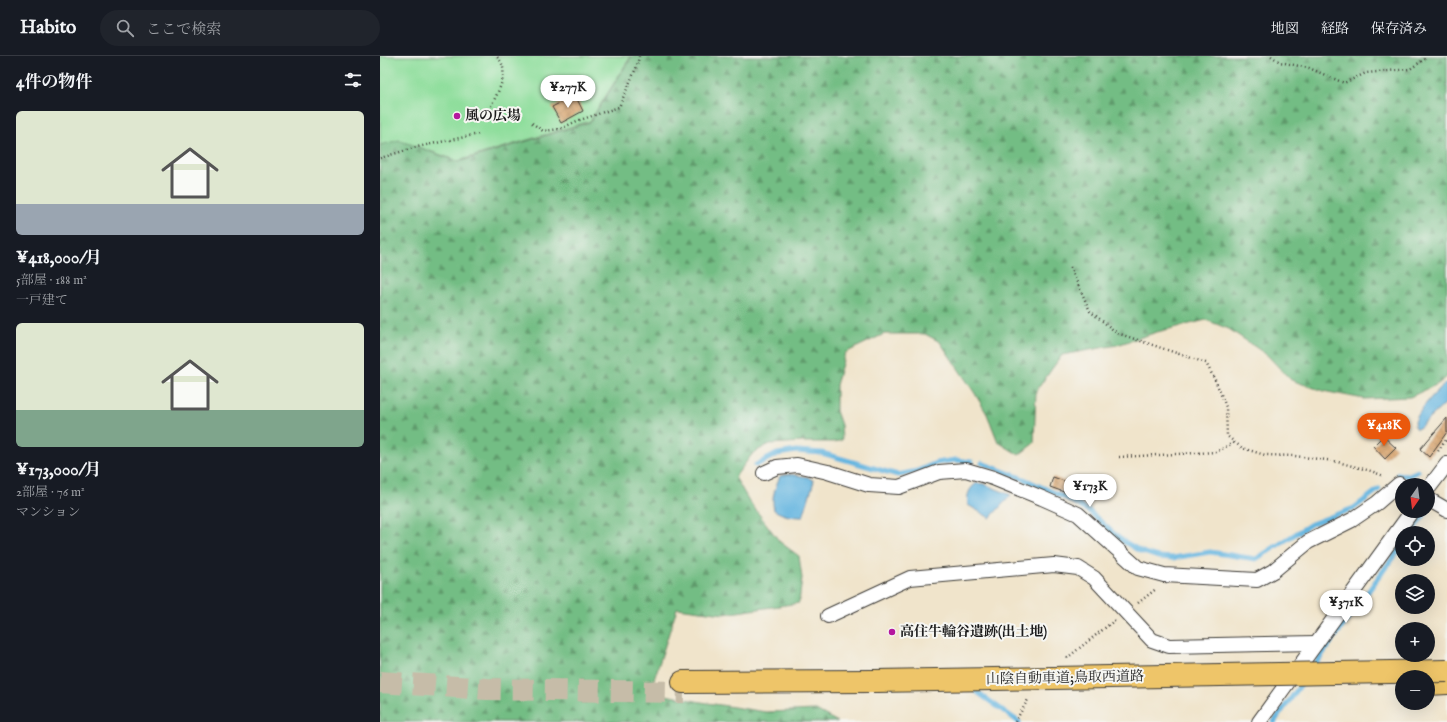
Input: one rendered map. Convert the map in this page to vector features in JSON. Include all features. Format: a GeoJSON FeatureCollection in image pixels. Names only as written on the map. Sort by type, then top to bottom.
{"type":"FeatureCollection","features":[{"type":"Feature","properties":{"kind":"highway","name":"山陰自動車道;鳥取西道路"},"geometry":{"type":"LineString","coordinates":[[876,687],[1447,671]]}},
{"type":"Feature","properties":{"kind":"highway"},"geometry":{"type":"LineString","coordinates":[[1435,684],[1447,683]]}},
{"type":"Feature","properties":{"kind":"highway","name":"山陰自動車道;鳥取西道路"},"geometry":{"type":"LineString","coordinates":[[683,687],[1395,684]]}},
{"type":"Feature","properties":{"kind":"street"},"geometry":{"type":"LineString","coordinates":[[1435,480],[1447,464]]}},
{"type":"Feature","properties":{"kind":"street"},"geometry":{"type":"LineString","coordinates":[[764,473],[777,467],[797,465],[828,472],[869,485],[899,487],[940,472],[966,470],[993,478],[1078,514],[1138,568],[1164,575],[1257,580],[1273,571],[1308,542],[1352,520],[1377,503],[1395,487]]}},
{"type":"Feature","properties":{"kind":"street"},"geometry":{"type":"LineString","coordinates":[[1435,503],[1447,510]]}},
{"type":"Feature","properties":{"kind":"street"},"geometry":{"type":"LineString","coordinates":[[1259,722],[1407,518]]}},
{"type":"Feature","properties":{"kind":"street"},"geometry":{"type":"LineString","coordinates":[[828,616],[910,578],[1054,565],[1078,568],[1094,578],[1152,640],[1169,646],[1316,643]]}},
{"type":"Feature","properties":{"kind":"path"},"geometry":{"type":"LineString","coordinates":[[491,106],[500,89],[504,74],[499,59],[496,56]]}},
{"type":"Feature","properties":{"kind":"path"},"geometry":{"type":"LineString","coordinates":[[532,123],[543,131],[560,129],[577,121],[619,107],[637,66],[639,56]]}},
{"type":"Feature","properties":{"kind":"path"},"geometry":{"type":"LineString","coordinates":[[1271,56],[1280,62],[1309,68],[1344,83],[1366,73],[1410,68],[1425,59]]}},
{"type":"Feature","properties":{"kind":"path"},"geometry":{"type":"LineString","coordinates":[[380,158],[417,146],[479,134]]}},
{"type":"Feature","properties":{"kind":"path"},"geometry":{"type":"LineString","coordinates":[[1070,267],[1090,311],[1118,333],[1206,363],[1216,382],[1226,407],[1227,436],[1242,448],[1265,454],[1334,461],[1371,471],[1395,482]]}},
{"type":"Feature","properties":{"kind":"path"},"geometry":{"type":"LineString","coordinates":[[1119,457],[1216,452],[1235,442]]}},
{"type":"Feature","properties":{"kind":"path"},"geometry":{"type":"LineString","coordinates":[[1063,661],[1159,587],[1164,575]]}},
{"type":"Feature","properties":{"kind":"path"},"geometry":{"type":"LineString","coordinates":[[1015,722],[1029,699],[1034,694]]}},
{"type":"Feature","properties":{"kind":"green space"},"geometry":{"type":"Polygon","coordinates":[[[380,56],[631,56],[590,121],[458,161],[399,140],[380,145],[380,56]]]}},
{"type":"Feature","properties":{"kind":"green space"},"geometry":{"type":"Polygon","coordinates":[[[632,56],[1447,56],[1447,377],[1438,384],[1410,397],[1364,399],[1323,391],[1291,380],[1267,355],[1229,329],[1206,320],[1157,332],[1117,345],[1062,355],[1036,391],[1034,443],[1019,455],[998,442],[987,414],[940,342],[925,334],[884,334],[845,353],[836,385],[836,411],[841,425],[842,440],[835,442],[770,444],[753,453],[735,477],[749,501],[780,542],[799,556],[802,578],[799,603],[724,614],[677,608],[650,692],[766,712],[816,710],[838,722],[380,722],[380,145],[399,140],[458,162],[590,122],[632,56]]]}},
{"type":"Feature","properties":{"kind":"water"},"geometry":{"type":"Polygon","coordinates":[[[1447,382],[1447,402],[1419,428],[1416,429],[1414,426],[1418,414],[1432,396],[1447,382]]]}},
{"type":"Feature","properties":{"kind":"water"},"geometry":{"type":"Polygon","coordinates":[[[789,474],[808,477],[814,481],[803,517],[788,516],[774,510],[773,497],[780,476],[789,474]]]}},
{"type":"Feature","properties":{"kind":"water"},"geometry":{"type":"Polygon","coordinates":[[[977,483],[984,484],[1011,495],[990,518],[968,505],[967,498],[969,492],[977,483]]]}},
{"type":"Feature","properties":{"kind":"building"},"geometry":{"type":"Polygon","coordinates":[[[575,95],[583,111],[561,123],[552,107],[575,95]]]}},
{"type":"Feature","properties":{"kind":"building"},"geometry":{"type":"Polygon","coordinates":[[[1447,418],[1447,432],[1429,457],[1420,449],[1447,418]]]}},
{"type":"Feature","properties":{"kind":"building"},"geometry":{"type":"Polygon","coordinates":[[[1383,436],[1396,448],[1385,459],[1373,446],[1383,436]]]}},
{"type":"Feature","properties":{"kind":"building"},"geometry":{"type":"Polygon","coordinates":[[[1053,477],[1078,486],[1075,496],[1050,487],[1053,477]]]}},
{"type":"Feature","properties":{"kind":"waterway"},"geometry":{"type":"LineString","coordinates":[[756,465],[777,454],[796,451],[822,453],[898,475],[917,471],[936,463],[956,460],[972,462]]}},
{"type":"Feature","properties":{"kind":"waterway"},"geometry":{"type":"LineString","coordinates":[[982,463],[1024,479],[1068,499],[1090,512],[1120,539],[1140,551],[1158,557],[1173,558],[1210,552],[1256,559],[1311,524],[1354,508],[1379,489]]}},
{"type":"Feature","properties":{"kind":"waterway"},"geometry":{"type":"LineString","coordinates":[[1398,474],[1407,476],[1418,471]]}},
{"type":"Feature","properties":{"kind":"waterway"},"geometry":{"type":"LineString","coordinates":[[1416,526],[1422,518]]}},
{"type":"Feature","properties":{"kind":"waterway"},"geometry":{"type":"LineString","coordinates":[[1313,667],[1395,555]]}},
{"type":"Feature","properties":{"kind":"waterway"},"geometry":{"type":"LineString","coordinates":[[1274,722],[1304,680]]}},
{"type":"Feature","properties":{"kind":"waterway"},"geometry":{"type":"LineString","coordinates":[[970,687],[1019,722]]}},
{"type":"Feature","properties":{"kind":"tunnel"},"geometry":{"type":"LineString","coordinates":[[380,682],[487,689],[684,692]]}},
{"type":"Feature","properties":{"kind":"place","name":"風の広場"},"geometry":{"type":"Point","coordinates":[457,116]}},
{"type":"Feature","properties":{"kind":"place","name":"高住牛輪谷遺跡(出土地)"},"geometry":{"type":"Point","coordinates":[892,632]}}]}
